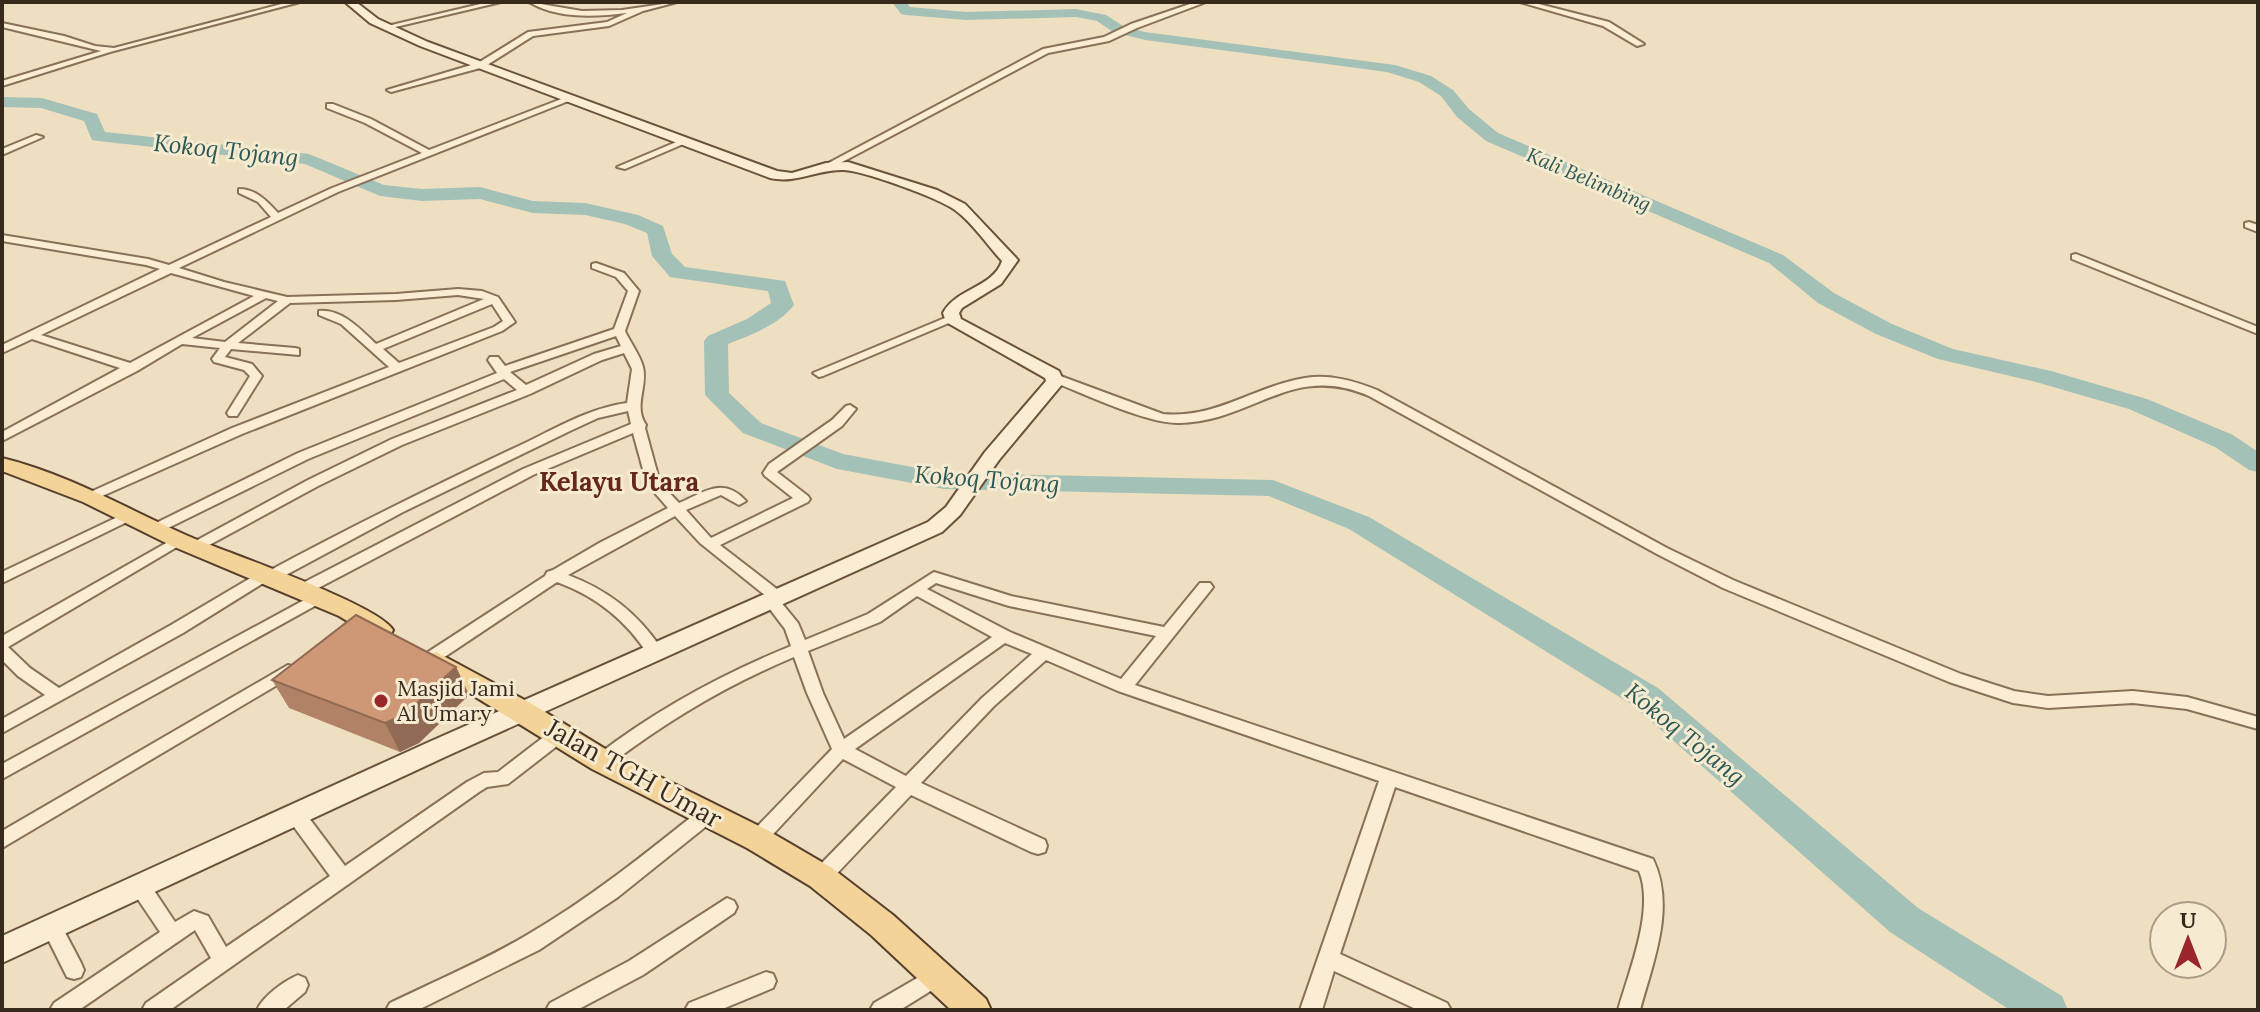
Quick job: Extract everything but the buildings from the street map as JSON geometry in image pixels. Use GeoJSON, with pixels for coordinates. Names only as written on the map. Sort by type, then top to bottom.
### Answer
{"type":"FeatureCollection","features":[{"type":"Feature","properties":{"kind":"main road","name":"Jalan TGH Umar"},"geometry":{"type":"LineString","coordinates":[[2,464],[91,497],[187,544],[308,594],[360,624],[431,658],[602,761],[757,839],[821,877],[938,975],[974,1010]]}},
{"type":"Feature","properties":{"kind":"street"},"geometry":{"type":"LineString","coordinates":[[2,84],[114,50],[297,2]]}},
{"type":"Feature","properties":{"kind":"street"},"geometry":{"type":"LineString","coordinates":[[350,2],[387,27],[567,100],[781,177],[803,175],[826,167],[1036,56],[1064,45],[1099,41],[1203,2]]}},
{"type":"Feature","properties":{"kind":"street"},"geometry":{"type":"LineString","coordinates":[[387,27],[498,2]]}},
{"type":"Feature","properties":{"kind":"street"},"geometry":{"type":"LineString","coordinates":[[532,2],[574,12],[643,8],[674,2]]}},
{"type":"Feature","properties":{"kind":"street"},"geometry":{"type":"LineString","coordinates":[[1523,2],[1620,29],[1640,44]]}},
{"type":"Feature","properties":{"kind":"street"},"geometry":{"type":"LineString","coordinates":[[391,90],[481,65],[531,34],[609,24],[643,8]]}},
{"type":"Feature","properties":{"kind":"street"},"geometry":{"type":"LineString","coordinates":[[2,25],[64,38],[94,48],[114,50]]}},
{"type":"Feature","properties":{"kind":"street"},"geometry":{"type":"LineString","coordinates":[[2,349],[335,190],[426,152],[567,100]]}},
{"type":"Feature","properties":{"kind":"street"},"geometry":{"type":"LineString","coordinates":[[330,106],[368,121],[426,152]]}},
{"type":"Feature","properties":{"kind":"street"},"geometry":{"type":"LineString","coordinates":[[2,152],[39,137]]}},
{"type":"Feature","properties":{"kind":"street"},"geometry":{"type":"LineString","coordinates":[[622,167],[684,142]]}},
{"type":"Feature","properties":{"kind":"street"},"geometry":{"type":"LineString","coordinates":[[826,167],[848,166],[946,199],[968,214],[1008,256],[1010,265],[1007,270],[955,305],[952,318]]}},
{"type":"Feature","properties":{"kind":"street"},"geometry":{"type":"LineString","coordinates":[[242,191],[261,200],[276,217]]}},
{"type":"Feature","properties":{"kind":"street"},"geometry":{"type":"LineString","coordinates":[[2,238],[148,262],[170,271],[287,300],[458,292],[482,294],[494,299],[509,322],[505,327],[237,431],[91,497]]}},
{"type":"Feature","properties":{"kind":"street"},"geometry":{"type":"LineString","coordinates":[[2076,257],[2258,331]]}},
{"type":"Feature","properties":{"kind":"street"},"geometry":{"type":"LineString","coordinates":[[596,266],[620,275],[634,291],[619,331],[638,369],[633,406],[649,472],[676,509],[710,544],[774,599],[786,617],[841,750],[1038,846]]}},
{"type":"Feature","properties":{"kind":"street"},"geometry":{"type":"LineString","coordinates":[[2,437],[262,296]]}},
{"type":"Feature","properties":{"kind":"street"},"geometry":{"type":"LineString","coordinates":[[376,348],[494,299]]}},
{"type":"Feature","properties":{"kind":"street"},"geometry":{"type":"LineString","coordinates":[[233,413],[256,376],[248,367],[219,360],[228,345],[287,300]]}},
{"type":"Feature","properties":{"kind":"street"},"geometry":{"type":"LineString","coordinates":[[323,313],[345,322],[397,368]]}},
{"type":"Feature","properties":{"kind":"street"},"geometry":{"type":"LineString","coordinates":[[819,373],[952,318]]}},
{"type":"Feature","properties":{"kind":"street"},"geometry":{"type":"LineString","coordinates":[[952,318],[959,326],[1055,378],[1161,418],[1178,421],[1198,418],[1309,380],[1343,381],[1373,393],[1715,577],[1955,678],[2013,697],[2048,702],[2133,697],[2187,703],[2258,723]]}},
{"type":"Feature","properties":{"kind":"street"},"geometry":{"type":"LineString","coordinates":[[155,529],[303,456],[500,368],[619,331]]}},
{"type":"Feature","properties":{"kind":"street"},"geometry":{"type":"LineString","coordinates":[[31,335],[133,368]]}},
{"type":"Feature","properties":{"kind":"street"},"geometry":{"type":"LineString","coordinates":[[182,341],[295,352]]}},
{"type":"Feature","properties":{"kind":"street"},"geometry":{"type":"LineString","coordinates":[[2,643],[187,544],[363,458],[526,391],[598,357],[627,348]]}},
{"type":"Feature","properties":{"kind":"street"},"geometry":{"type":"LineString","coordinates":[[500,368],[526,391]]}},
{"type":"Feature","properties":{"kind":"street"},"geometry":{"type":"LineString","coordinates":[[2,950],[523,711],[935,527],[947,518],[992,456],[1053,386],[1055,378]]}},
{"type":"Feature","properties":{"kind":"street"},"geometry":{"type":"LineString","coordinates":[[2,727],[266,577],[370,522],[498,460],[607,412],[633,406]]}},
{"type":"Feature","properties":{"kind":"street"},"geometry":{"type":"LineString","coordinates":[[710,544],[803,499],[770,473],[837,423],[850,409]]}},
{"type":"Feature","properties":{"kind":"street"},"geometry":{"type":"LineString","coordinates":[[2,772],[308,594],[528,472],[640,425]]}},
{"type":"Feature","properties":{"kind":"street"},"geometry":{"type":"LineString","coordinates":[[431,658],[552,575],[676,509],[723,491],[739,501]]}},
{"type":"Feature","properties":{"kind":"street"},"geometry":{"type":"LineString","coordinates":[[2,578],[128,516]]}},
{"type":"Feature","properties":{"kind":"street"},"geometry":{"type":"LineString","coordinates":[[552,575],[583,587],[629,615],[655,652]]}},
{"type":"Feature","properties":{"kind":"street"},"geometry":{"type":"LineString","coordinates":[[602,761],[680,706],[799,648],[874,618],[932,578],[938,577],[1009,601],[1168,633]]}},
{"type":"Feature","properties":{"kind":"street"},"geometry":{"type":"LineString","coordinates":[[1124,687],[1205,587]]}},
{"type":"Feature","properties":{"kind":"street"},"geometry":{"type":"LineString","coordinates":[[917,590],[1004,636],[1124,687],[1646,865],[1654,879],[1653,909],[1629,1010]]}},
{"type":"Feature","properties":{"kind":"street"},"geometry":{"type":"LineString","coordinates":[[757,839],[841,750],[1004,636]]}},
{"type":"Feature","properties":{"kind":"street"},"geometry":{"type":"LineString","coordinates":[[2,651],[24,672],[59,696]]}},
{"type":"Feature","properties":{"kind":"street"},"geometry":{"type":"LineString","coordinates":[[821,877],[988,702],[1043,654]]}},
{"type":"Feature","properties":{"kind":"street"},"geometry":{"type":"LineString","coordinates":[[2,840],[309,658]]}},
{"type":"Feature","properties":{"kind":"street"},"geometry":{"type":"LineString","coordinates":[[153,1010],[479,783],[506,776],[560,734]]}},
{"type":"Feature","properties":{"kind":"street"},"geometry":{"type":"LineString","coordinates":[[1311,1010],[1389,777]]}},
{"type":"Feature","properties":{"kind":"street"},"geometry":{"type":"LineString","coordinates":[[296,815],[343,878]]}},
{"type":"Feature","properties":{"kind":"street"},"geometry":{"type":"LineString","coordinates":[[397,1010],[550,933],[620,884],[707,815]]}},
{"type":"Feature","properties":{"kind":"street"},"geometry":{"type":"LineString","coordinates":[[140,886],[172,933]]}},
{"type":"Feature","properties":{"kind":"street"},"geometry":{"type":"LineString","coordinates":[[557,1010],[636,968],[727,907]]}},
{"type":"Feature","properties":{"kind":"street"},"geometry":{"type":"LineString","coordinates":[[61,1010],[189,922],[201,922],[224,962]]}},
{"type":"Feature","properties":{"kind":"street"},"geometry":{"type":"LineString","coordinates":[[52,927],[74,970]]}},
{"type":"Feature","properties":{"kind":"street"},"geometry":{"type":"LineString","coordinates":[[1327,958],[1440,1010]]}},
{"type":"Feature","properties":{"kind":"street"},"geometry":{"type":"LineString","coordinates":[[881,1010],[938,975]]}},
{"type":"Feature","properties":{"kind":"street"},"geometry":{"type":"LineString","coordinates":[[696,1010],[766,981]]}},
{"type":"Feature","properties":{"kind":"street"},"geometry":{"type":"LineString","coordinates":[[268,1010],[298,985]]}},
{"type":"Feature","properties":{"kind":"waterway","name":"Kali Belimbing"},"geometry":{"type":"LineString","coordinates":[[899,2],[906,11],[966,16],[1076,13],[1101,18],[1118,29],[1145,36],[1389,68],[1425,79],[1447,93],[1463,113],[1492,137],[1776,259],[1826,298],[1884,329],[1946,354],[2042,376],[2138,404],[2224,441],[2258,464]]}},
{"type":"Feature","properties":{"kind":"waterway","name":"Kokoq Tojang"},"geometry":{"type":"LineString","coordinates":[[2,102],[42,103],[91,118],[98,136],[309,159],[380,190],[422,195],[480,193],[533,207],[585,209],[631,219],[656,230],[662,256],[678,272],[777,286],[783,305],[755,324],[716,341],[717,395],[752,428],[837,461],[944,481],[1273,488],[1359,523],[1646,697],[1904,920],[2047,1010]]}},
{"type":"Feature","properties":{"kind":"place","name":"Masjid Jami Al Umary"},"geometry":{"type":"Point","coordinates":[381,701]}},
{"type":"Feature","properties":{"kind":"district","name":"Kelayu Utara"},"geometry":{"type":"Point","coordinates":[619,481]}}]}
